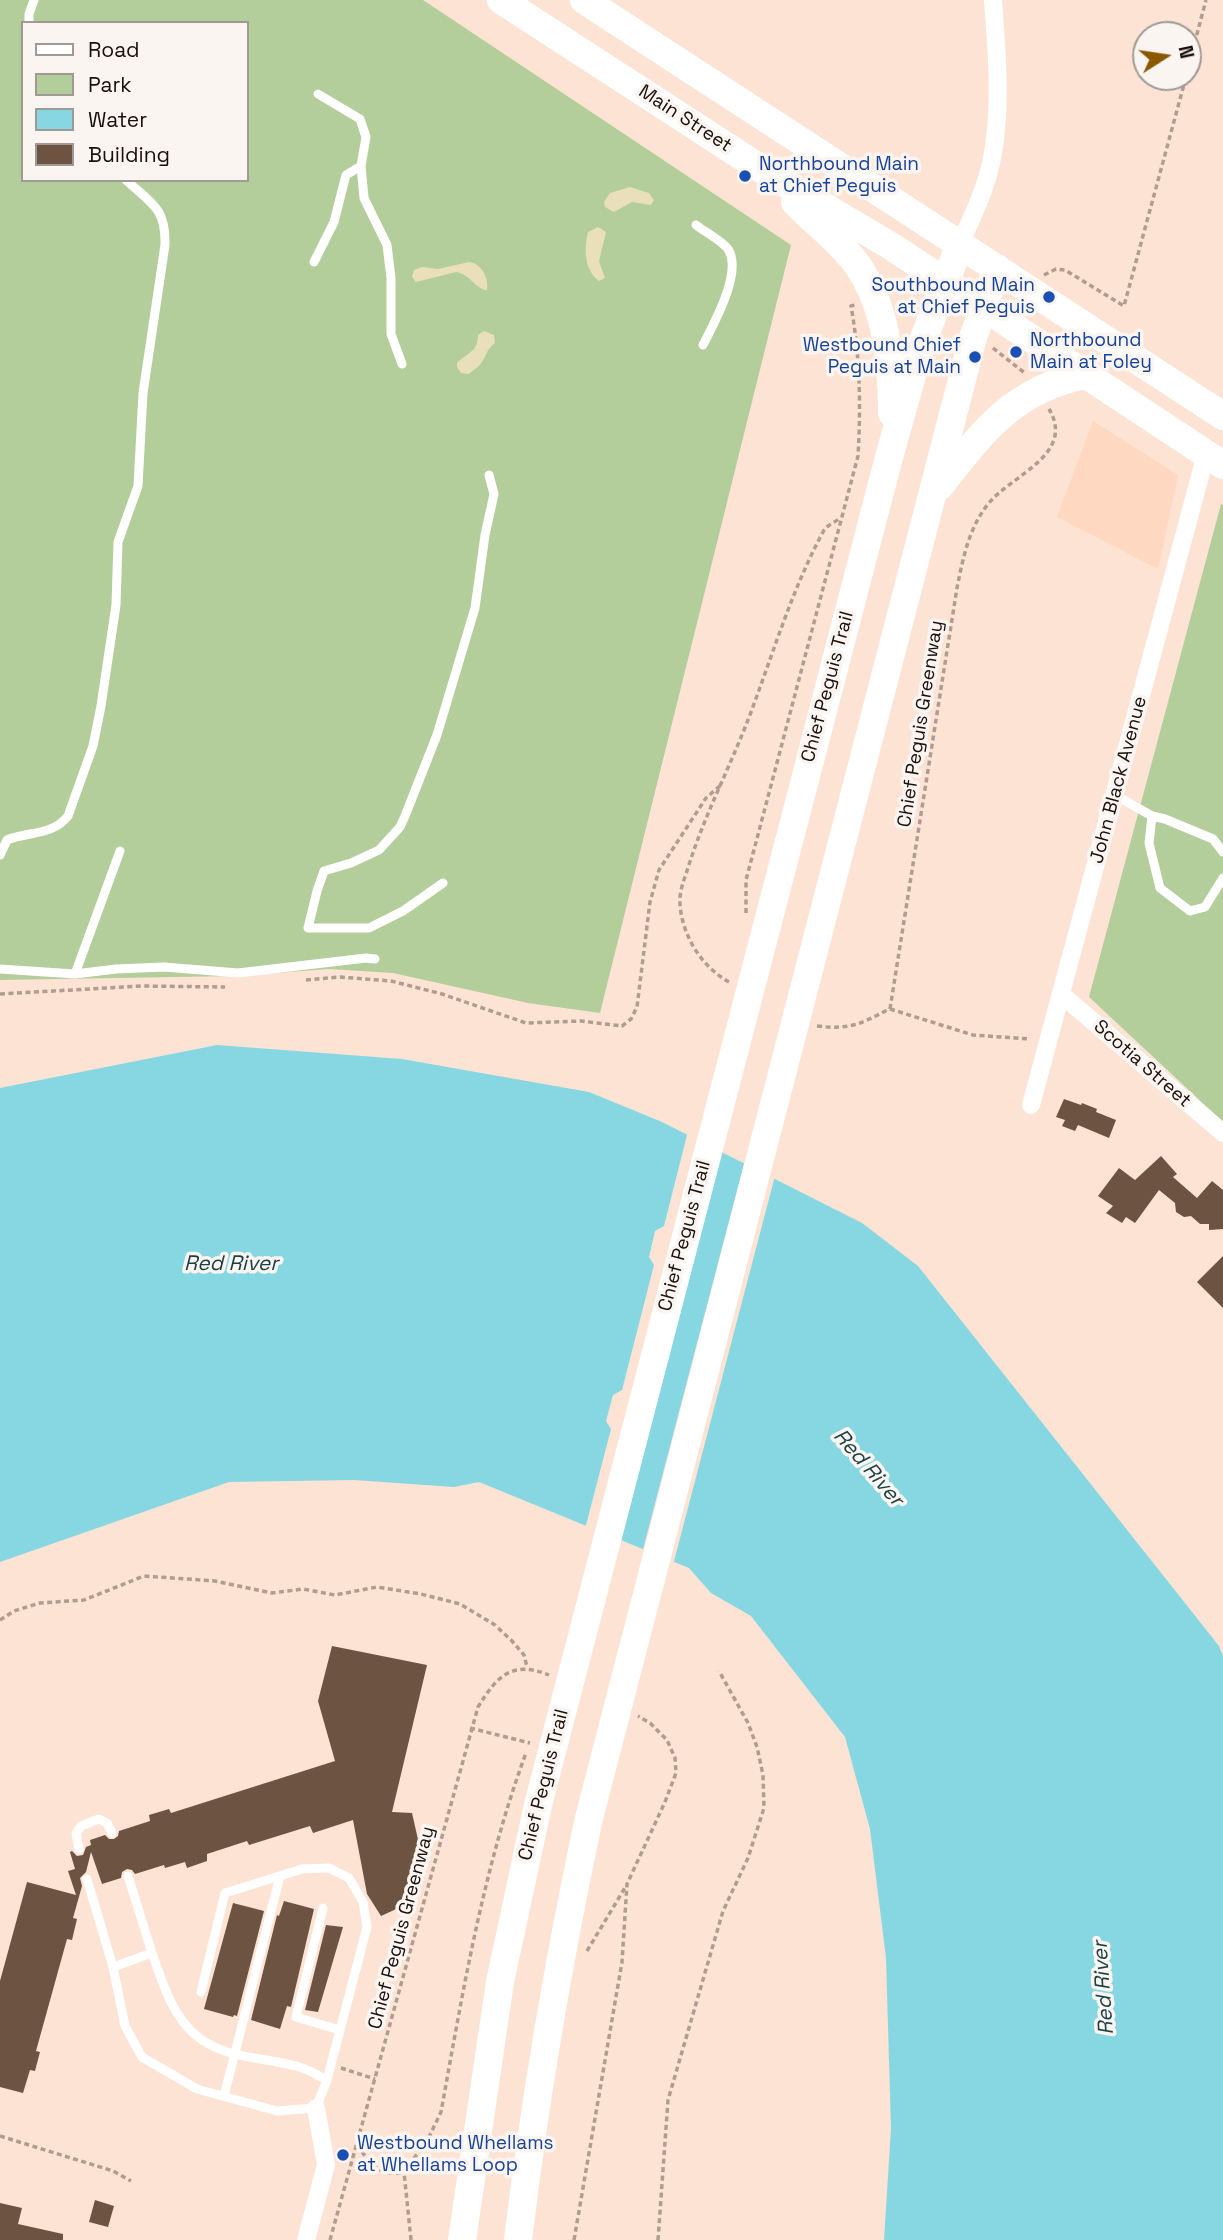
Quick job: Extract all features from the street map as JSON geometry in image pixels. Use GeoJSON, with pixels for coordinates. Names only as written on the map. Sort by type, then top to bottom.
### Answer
{"type":"FeatureCollection","features":[{"type":"Feature","properties":{"kind":"main road","name":"Main Street"},"geometry":{"type":"LineString","coordinates":[[501,0],[763,170],[844,216],[933,288],[983,307],[1215,459]]}},
{"type":"Feature","properties":{"kind":"main road"},"geometry":{"type":"LineString","coordinates":[[584,0],[1223,416]]}},
{"type":"Feature","properties":{"kind":"main road"},"geometry":{"type":"LineString","coordinates":[[763,170],[841,245],[861,272],[874,297],[884,330],[892,379],[888,461]]}},
{"type":"Feature","properties":{"kind":"main road","name":"Chief Peguis Trail"},"geometry":{"type":"LineString","coordinates":[[462,2240],[500,1982],[532,1831],[933,288],[960,244]]}},
{"type":"Feature","properties":{"kind":"main road"},"geometry":{"type":"LineString","coordinates":[[518,2240],[554,1987],[586,1831],[972,341],[997,268]]}},
{"type":"Feature","properties":{"kind":"main road"},"geometry":{"type":"LineString","coordinates":[[932,496],[975,441],[1010,408],[1049,384],[1085,375]]}},
{"type":"Feature","properties":{"kind":"street"},"geometry":{"type":"LineString","coordinates":[[960,244],[985,184],[995,143],[997,114],[993,0]]}},
{"type":"Feature","properties":{"kind":"street","name":"John Black Avenue"},"geometry":{"type":"LineString","coordinates":[[1031,1105],[1115,794],[1215,459]]}},
{"type":"Feature","properties":{"kind":"street","name":"Scotia Street"},"geometry":{"type":"LineString","coordinates":[[1062,994],[1223,1133]]}},
{"type":"Feature","properties":{"kind":"street"},"geometry":{"type":"LineString","coordinates":[[306,2240],[326,2165],[316,2108]]}},
{"type":"Feature","properties":{"kind":"lane"},"geometry":{"type":"LineString","coordinates":[[29,21],[34,0]]}},
{"type":"Feature","properties":{"kind":"lane"},"geometry":{"type":"LineString","coordinates":[[318,94],[360,119],[366,137],[361,166],[364,198],[387,245],[391,278],[391,334],[402,363]]}},
{"type":"Feature","properties":{"kind":"lane"},"geometry":{"type":"LineString","coordinates":[[314,262],[334,222],[346,175],[361,166]]}},
{"type":"Feature","properties":{"kind":"lane"},"geometry":{"type":"LineString","coordinates":[[0,855],[7,840],[53,829],[68,816],[93,746],[101,706],[116,605],[118,542],[138,486],[143,393],[165,235],[161,213],[128,182]]}},
{"type":"Feature","properties":{"kind":"lane"},"geometry":{"type":"LineString","coordinates":[[696,225],[728,249],[732,265],[727,292],[703,345]]}},
{"type":"Feature","properties":{"kind":"lane"},"geometry":{"type":"LineString","coordinates":[[443,883],[403,911],[369,928],[309,928],[324,871],[351,863],[379,850],[400,827],[414,794],[437,734],[475,608],[485,535],[494,494],[489,475]]}},
{"type":"Feature","properties":{"kind":"lane"},"geometry":{"type":"LineString","coordinates":[[1115,794],[1152,816],[1213,839],[1223,852]]}},
{"type":"Feature","properties":{"kind":"lane"},"geometry":{"type":"LineString","coordinates":[[1152,816],[1149,843],[1160,888],[1190,911],[1205,907],[1223,877]]}},
{"type":"Feature","properties":{"kind":"lane"},"geometry":{"type":"LineString","coordinates":[[75,974],[120,852]]}},
{"type":"Feature","properties":{"kind":"lane"},"geometry":{"type":"LineString","coordinates":[[0,969],[75,974],[116,968],[164,967],[239,973],[375,959]]}},
{"type":"Feature","properties":{"kind":"lane"},"geometry":{"type":"LineString","coordinates":[[79,1849],[76,1834],[81,1826],[99,1819],[107,1823],[112,1833]]}},
{"type":"Feature","properties":{"kind":"lane"},"geometry":{"type":"LineString","coordinates":[[87,1879],[113,1966],[125,2026],[142,2057],[197,2089],[277,2111],[316,2108],[327,2080],[367,1927],[363,1902],[349,1878],[329,1868],[302,1869],[225,1893],[201,1992]]}},
{"type":"Feature","properties":{"kind":"lane"},"geometry":{"type":"LineString","coordinates":[[128,1876],[161,1980],[179,2015],[198,2037],[221,2049],[302,2068],[327,2080]]}},
{"type":"Feature","properties":{"kind":"lane"},"geometry":{"type":"LineString","coordinates":[[223,2096],[281,1876]]}},
{"type":"Feature","properties":{"kind":"lane"},"geometry":{"type":"LineString","coordinates":[[323,1908],[296,2017],[340,2030]]}},
{"type":"Feature","properties":{"kind":"lane"},"geometry":{"type":"LineString","coordinates":[[113,1966],[152,1952]]}},
{"type":"Feature","properties":{"kind":"path"},"geometry":{"type":"LineString","coordinates":[[1200,21],[1206,0]]}},
{"type":"Feature","properties":{"kind":"path"},"geometry":{"type":"LineString","coordinates":[[1065,270],[1125,306],[1182,91]]}},
{"type":"Feature","properties":{"kind":"path"},"geometry":{"type":"LineString","coordinates":[[886,292],[902,287],[933,288]]}},
{"type":"Feature","properties":{"kind":"path"},"geometry":{"type":"LineString","coordinates":[[746,920],[746,880],[858,456],[860,385],[851,306],[861,302]]}},
{"type":"Feature","properties":{"kind":"path"},"geometry":{"type":"LineString","coordinates":[[990,345],[1020,367],[1031,381]]}},
{"type":"Feature","properties":{"kind":"path","name":"Chief Peguis Greenway"},"geometry":{"type":"LineString","coordinates":[[890,1009],[965,550],[975,525],[990,502],[1049,451],[1055,436],[1056,423],[1045,404]]}},
{"type":"Feature","properties":{"kind":"path"},"geometry":{"type":"LineString","coordinates":[[721,977],[695,952],[680,905],[681,891],[695,846],[788,611],[825,528],[841,518]]}},
{"type":"Feature","properties":{"kind":"path"},"geometry":{"type":"LineString","coordinates":[[302,981],[340,977],[391,981],[442,994],[526,1023],[581,1021],[622,1026],[631,1019],[637,1007],[650,902],[660,870],[706,798],[721,785]]}},
{"type":"Feature","properties":{"kind":"path"},"geometry":{"type":"LineString","coordinates":[[0,994],[142,986],[226,987]]}},
{"type":"Feature","properties":{"kind":"path"},"geometry":{"type":"LineString","coordinates":[[808,1024],[835,1028],[855,1027],[890,1009],[973,1035],[1049,1040]]}},
{"type":"Feature","properties":{"kind":"path"},"geometry":{"type":"LineString","coordinates":[[0,1620],[14,1611],[40,1603],[84,1600],[144,1576],[215,1581],[272,1593],[303,1589],[335,1595],[377,1587],[460,1604],[495,1625],[524,1655],[527,1667],[545,1674]]}},
{"type":"Feature","properties":{"kind":"path","name":"Chief Peguis Greenway"},"geometry":{"type":"LineString","coordinates":[[330,2240],[470,1728],[478,1707],[495,1682],[527,1667]]}},
{"type":"Feature","properties":{"kind":"path"},"geometry":{"type":"LineString","coordinates":[[659,2240],[667,2100],[723,1911],[748,1858],[764,1808],[763,1775],[757,1747],[748,1723],[719,1671]]}},
{"type":"Feature","properties":{"kind":"path"},"geometry":{"type":"LineString","coordinates":[[581,1961],[627,1884],[676,1773],[675,1758],[667,1741],[650,1723]]}},
{"type":"Feature","properties":{"kind":"path"},"geometry":{"type":"LineString","coordinates":[[470,1728],[530,1743]]}},
{"type":"Feature","properties":{"kind":"path"},"geometry":{"type":"LineString","coordinates":[[357,2143],[363,2155],[385,2173],[396,2174],[404,2172],[429,2140],[441,2112],[489,1872],[506,1808],[534,1731]]}},
{"type":"Feature","properties":{"kind":"path"},"geometry":{"type":"LineString","coordinates":[[574,2240],[622,1962],[627,1884]]}},
{"type":"Feature","properties":{"kind":"path"},"geometry":{"type":"LineString","coordinates":[[327,2080],[337,2068],[345,2068],[375,2079]]}},
{"type":"Feature","properties":{"kind":"path"},"geometry":{"type":"LineString","coordinates":[[0,2136],[113,2171],[131,2181]]}},
{"type":"Feature","properties":{"kind":"path"},"geometry":{"type":"LineString","coordinates":[[404,2172],[411,2240]]}},
{"type":"Feature","properties":{"kind":"shaded area"},"geometry":{"type":"Polygon","coordinates":[[[1093,421],[1178,475],[1158,569],[1057,517],[1093,421]]]}},
{"type":"Feature","properties":{"kind":"green space"},"geometry":{"type":"Polygon","coordinates":[[[0,0],[423,0],[791,245],[600,1013],[528,1003],[393,973],[329,969],[235,976],[0,980],[0,0]]]}},
{"type":"Feature","properties":{"kind":"green space"},"geometry":{"type":"Polygon","coordinates":[[[1221,504],[1223,505],[1223,1122],[1089,997],[1221,504]]]}},
{"type":"Feature","properties":{"kind":"sand"},"geometry":{"type":"Polygon","coordinates":[[[630,187],[649,193],[654,200],[651,205],[632,202],[614,212],[605,207],[604,202],[610,193],[630,187]]]}},
{"type":"Feature","properties":{"kind":"sand"},"geometry":{"type":"Polygon","coordinates":[[[598,227],[606,232],[599,261],[605,278],[599,281],[590,271],[586,252],[588,232],[598,227]]]}},
{"type":"Feature","properties":{"kind":"sand"},"geometry":{"type":"Polygon","coordinates":[[[469,262],[484,272],[487,290],[456,272],[416,282],[412,277],[414,270],[422,267],[438,269],[469,262]]]}},
{"type":"Feature","properties":{"kind":"sand"},"geometry":{"type":"Polygon","coordinates":[[[484,331],[494,335],[495,343],[478,367],[469,374],[461,373],[457,363],[474,348],[478,335],[484,331]]]}},
{"type":"Feature","properties":{"kind":"water","name":"Red River"},"geometry":{"type":"Polygon","coordinates":[[[217,1045],[402,1059],[589,1092],[662,1122],[862,1223],[918,1266],[1219,1646],[1223,1656],[1223,2240],[884,2240],[891,2129],[886,1958],[870,1829],[845,1737],[751,1616],[711,1593],[689,1568],[479,1482],[454,1487],[354,1480],[229,1482],[0,1562],[0,1088],[217,1045]]]}},
{"type":"Feature","properties":{"kind":"pier"},"geometry":{"type":"Polygon","coordinates":[[[688,1131],[723,1149],[620,1543],[585,1529],[611,1429],[606,1421],[613,1395],[622,1390],[654,1265],[649,1257],[655,1231],[664,1226],[688,1131]]]}},
{"type":"Feature","properties":{"kind":"pier"},"geometry":{"type":"Polygon","coordinates":[[[745,1160],[775,1176],[673,1565],[642,1553],[745,1160]]]}},
{"type":"Feature","properties":{"kind":"building"},"geometry":{"type":"Polygon","coordinates":[[[1064,1099],[1097,1109],[1096,1112],[1116,1120],[1109,1138],[1078,1125],[1075,1131],[1062,1126],[1065,1120],[1056,1117],[1064,1099]]]}},
{"type":"Feature","properties":{"kind":"building"},"geometry":{"type":"Polygon","coordinates":[[[1161,1156],[1177,1174],[1173,1177],[1197,1198],[1212,1181],[1223,1190],[1223,1229],[1209,1230],[1209,1224],[1200,1224],[1191,1216],[1184,1217],[1176,1212],[1175,1203],[1159,1190],[1135,1223],[1126,1217],[1122,1223],[1106,1213],[1113,1206],[1098,1196],[1119,1168],[1135,1180],[1161,1156]]]}},
{"type":"Feature","properties":{"kind":"building"},"geometry":{"type":"Polygon","coordinates":[[[1223,1256],[1223,1308],[1197,1282],[1223,1256]]]}},
{"type":"Feature","properties":{"kind":"building"},"geometry":{"type":"Polygon","coordinates":[[[332,1646],[427,1665],[392,1812],[412,1813],[419,1844],[405,1905],[381,1916],[367,1894],[353,1820],[313,1833],[310,1826],[249,1845],[247,1841],[207,1854],[207,1861],[187,1868],[185,1862],[135,1874],[127,1869],[122,1872],[121,1878],[102,1884],[91,1852],[86,1872],[80,1878],[82,1886],[73,1918],[77,1919],[72,1940],[67,1939],[36,2051],[40,2052],[35,2071],[30,2070],[23,2093],[0,2087],[0,1981],[27,1882],[76,1895],[68,1871],[75,1869],[70,1852],[77,1856],[83,1855],[86,1847],[91,1845],[90,1840],[105,1835],[114,1839],[119,1831],[150,1821],[149,1815],[169,1809],[171,1813],[335,1761],[318,1701],[332,1646]]]}},
{"type":"Feature","properties":{"kind":"building"},"geometry":{"type":"Polygon","coordinates":[[[284,1901],[314,1909],[291,2007],[287,2006],[280,2029],[251,2020],[277,1915],[279,1916],[284,1901]]]}},
{"type":"Feature","properties":{"kind":"building"},"geometry":{"type":"Polygon","coordinates":[[[233,1903],[264,1911],[237,2016],[233,2017],[204,2009],[233,1903]]]}},
{"type":"Feature","properties":{"kind":"building"},"geometry":{"type":"Polygon","coordinates":[[[326,1925],[343,1927],[318,2012],[305,2010],[326,1925]]]}},
{"type":"Feature","properties":{"kind":"building"},"geometry":{"type":"Polygon","coordinates":[[[95,2200],[114,2206],[108,2227],[89,2222],[95,2200]]]}},
{"type":"Feature","properties":{"kind":"building"},"geometry":{"type":"Polygon","coordinates":[[[0,2203],[22,2208],[18,2224],[63,2234],[63,2240],[0,2240],[0,2203]]]}},
{"type":"Feature","properties":{"kind":"place","name":"Northbound Main at Chief Peguis"},"geometry":{"type":"Point","coordinates":[745,176]}},
{"type":"Feature","properties":{"kind":"place","name":"Southbound Main at Chief Peguis"},"geometry":{"type":"Point","coordinates":[1049,297]}},
{"type":"Feature","properties":{"kind":"place","name":"Northbound Main at Foley"},"geometry":{"type":"Point","coordinates":[1016,352]}},
{"type":"Feature","properties":{"kind":"place","name":"Westbound Chief Peguis at Main"},"geometry":{"type":"Point","coordinates":[975,357]}},
{"type":"Feature","properties":{"kind":"place","name":"Westbound Whellams at Whellams Loop"},"geometry":{"type":"Point","coordinates":[343,2155]}}]}
